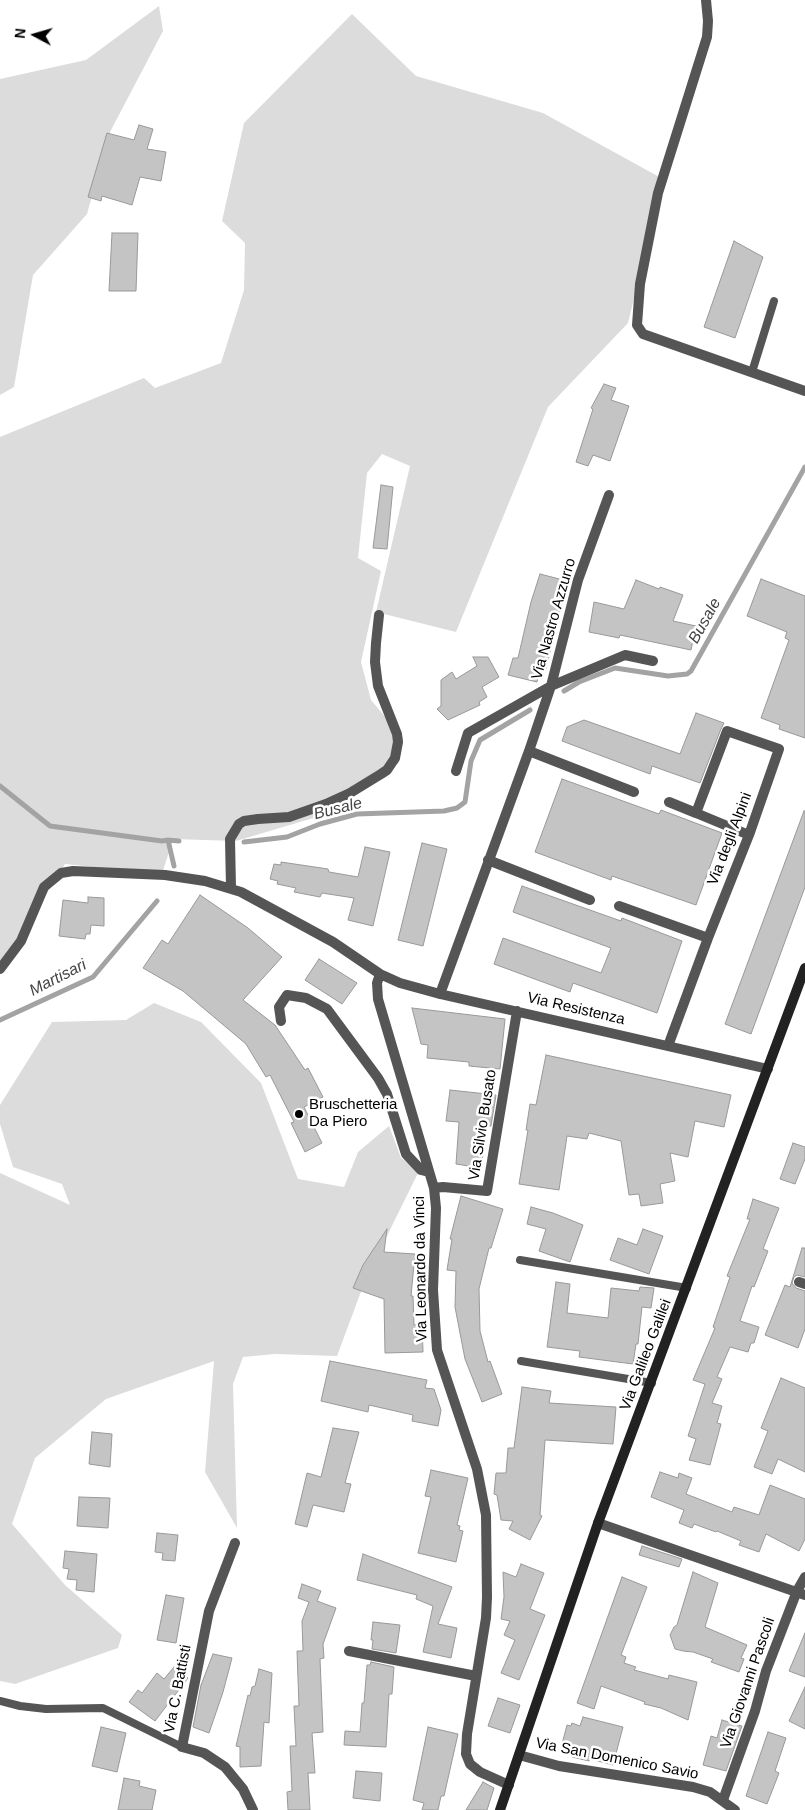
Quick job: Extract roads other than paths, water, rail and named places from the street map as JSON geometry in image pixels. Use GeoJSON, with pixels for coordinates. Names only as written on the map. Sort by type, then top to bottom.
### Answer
{"type":"FeatureCollection","features":[{"type":"Feature","properties":{"kind":"main road","name":"Via Galileo Galilei"},"geometry":{"type":"LineString","coordinates":[[500,1810],[598,1523],[805,968]]}},
{"type":"Feature","properties":{"kind":"street"},"geometry":{"type":"LineString","coordinates":[[706,0],[707,37],[658,193],[640,284],[637,325],[643,334],[805,390]]}},
{"type":"Feature","properties":{"kind":"street","name":"Via Nastro Azzurro"},"geometry":{"type":"LineString","coordinates":[[440,994],[529,751],[550,686],[578,580],[609,495]]}},
{"type":"Feature","properties":{"kind":"street"},"geometry":{"type":"LineString","coordinates":[[231,888],[230,839],[236,828],[244,821],[289,817],[306,812],[350,793],[381,774],[391,764],[398,750],[397,734],[378,686],[375,662],[379,614]]}},
{"type":"Feature","properties":{"kind":"street"},"geometry":{"type":"LineString","coordinates":[[456,771],[468,733],[550,686],[625,655],[653,661]]}},
{"type":"Feature","properties":{"kind":"street","name":"Via degli Alpini"},"geometry":{"type":"LineString","coordinates":[[668,1046],[749,835],[779,749],[727,731],[696,813]]}},
{"type":"Feature","properties":{"kind":"street"},"geometry":{"type":"LineString","coordinates":[[529,751],[634,792]]}},
{"type":"Feature","properties":{"kind":"street"},"geometry":{"type":"LineString","coordinates":[[669,802],[749,835]]}},
{"type":"Feature","properties":{"kind":"street"},"geometry":{"type":"LineString","coordinates":[[488,860],[590,900]]}},
{"type":"Feature","properties":{"kind":"street"},"geometry":{"type":"LineString","coordinates":[[0,969],[21,942],[44,887],[61,873],[73,871],[166,876],[205,881],[231,888],[333,942],[380,974]]}},
{"type":"Feature","properties":{"kind":"street"},"geometry":{"type":"LineString","coordinates":[[619,906],[708,938]]}},
{"type":"Feature","properties":{"kind":"street","name":"Via Resistenza"},"geometry":{"type":"LineString","coordinates":[[380,974],[400,983],[440,994],[768,1069]]}},
{"type":"Feature","properties":{"kind":"street","name":"Via Leonardo da Vinci"},"geometry":{"type":"LineString","coordinates":[[380,974],[377,983],[378,999],[434,1188],[436,1208],[433,1290],[437,1350],[477,1469],[486,1515],[488,1597],[467,1734],[468,1759],[474,1768],[480,1772],[509,1785]]}},
{"type":"Feature","properties":{"kind":"street"},"geometry":{"type":"LineString","coordinates":[[282,1021],[279,1007],[287,995],[306,998],[327,1008],[378,1078],[387,1094],[406,1154],[421,1170],[428,1172]]}},
{"type":"Feature","properties":{"kind":"street","name":"Via Silvio Busato"},"geometry":{"type":"LineString","coordinates":[[434,1188],[488,1191],[517,1011]]}},
{"type":"Feature","properties":{"kind":"street"},"geometry":{"type":"LineString","coordinates":[[598,1523],[801,1593]]}},
{"type":"Feature","properties":{"kind":"street","name":"Via C. Battisti"},"geometry":{"type":"LineString","coordinates":[[235,1543],[209,1611],[182,1747],[204,1753],[225,1767],[244,1789],[253,1810]]}},
{"type":"Feature","properties":{"kind":"street","name":"Via Giovanni Pascoli"},"geometry":{"type":"LineString","coordinates":[[723,1800],[755,1711],[766,1671],[801,1593],[805,1577]]}},
{"type":"Feature","properties":{"kind":"street"},"geometry":{"type":"LineString","coordinates":[[349,1651],[476,1676]]}},
{"type":"Feature","properties":{"kind":"street","name":"Via San Domenico Savio"},"geometry":{"type":"LineString","coordinates":[[519,1755],[558,1766],[693,1787],[710,1792],[735,1810]]}},
{"type":"Feature","properties":{"kind":"lane"},"geometry":{"type":"LineString","coordinates":[[752,372],[774,302]]}},
{"type":"Feature","properties":{"kind":"lane"},"geometry":{"type":"LineString","coordinates":[[520,1260],[687,1288]]}},
{"type":"Feature","properties":{"kind":"lane"},"geometry":{"type":"LineString","coordinates":[[521,1361],[652,1382]]}},
{"type":"Feature","properties":{"kind":"lane"},"geometry":{"type":"LineString","coordinates":[[0,1701],[46,1709],[103,1708],[182,1747]]}},
{"type":"Feature","properties":{"kind":"waterway","name":"Busale"},"geometry":{"type":"LineString","coordinates":[[564,691],[579,682],[615,668],[668,676],[687,674],[691,671],[805,467]]}},
{"type":"Feature","properties":{"kind":"waterway","name":"Busale"},"geometry":{"type":"LineString","coordinates":[[244,842],[287,837],[320,824],[357,814],[444,811],[457,808],[465,802],[471,761],[480,740],[530,710]]}},
{"type":"Feature","properties":{"kind":"waterway","name":"Busale"},"geometry":{"type":"LineString","coordinates":[[0,786],[50,826],[162,841],[179,841]]}},
{"type":"Feature","properties":{"kind":"waterway"},"geometry":{"type":"LineString","coordinates":[[168,840],[174,866]]}},
{"type":"Feature","properties":{"kind":"waterway","name":"Martisari"},"geometry":{"type":"LineString","coordinates":[[0,1020],[93,977],[157,901]]}},
{"type":"Feature","properties":{"kind":"place","name":"Bruschetteria Da Piero"},"geometry":{"type":"Point","coordinates":[299,1114]}}]}
